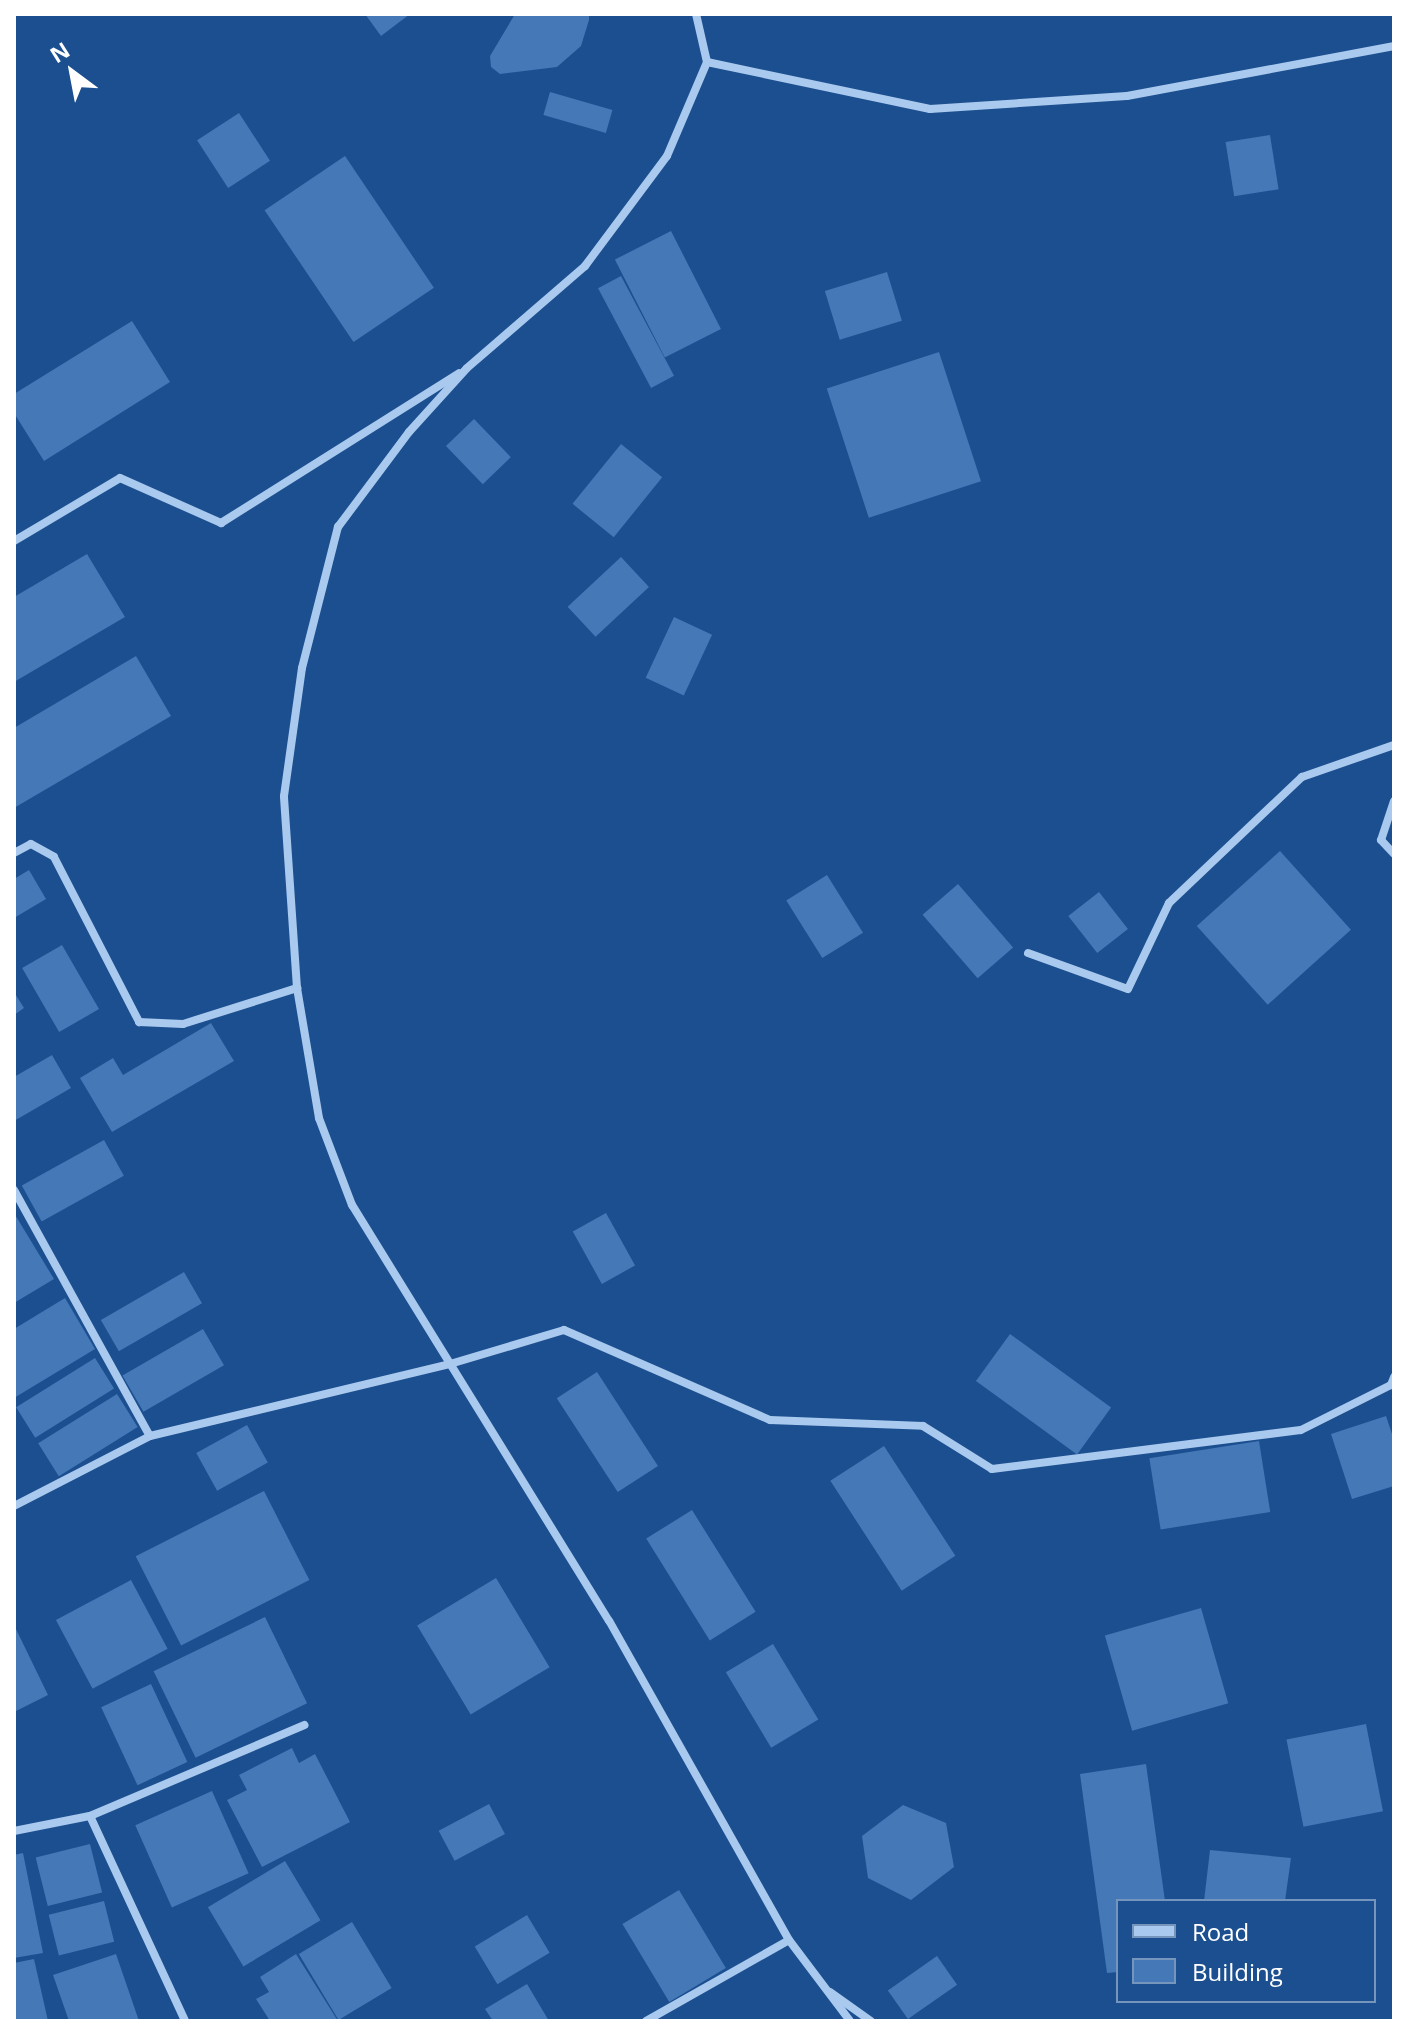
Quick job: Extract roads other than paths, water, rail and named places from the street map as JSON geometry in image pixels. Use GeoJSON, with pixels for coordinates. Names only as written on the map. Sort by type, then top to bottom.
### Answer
{"type":"FeatureCollection","features":[{"type":"Feature","properties":{"kind":"street"},"geometry":{"type":"LineString","coordinates":[[696,14],[707,62],[667,156],[585,266],[467,368],[409,432],[338,527],[302,668],[284,796],[297,988],[319,1118],[352,1205],[609,1621],[789,1940],[850,2021]]}},
{"type":"Feature","properties":{"kind":"street"},"geometry":{"type":"LineString","coordinates":[[707,62],[930,109],[1127,96],[1394,46]]}},
{"type":"Feature","properties":{"kind":"street"},"geometry":{"type":"LineString","coordinates":[[14,541],[120,478],[221,523],[467,368]]}},
{"type":"Feature","properties":{"kind":"street"},"geometry":{"type":"LineString","coordinates":[[1028,953],[1128,989],[1169,903],[1302,777],[1394,745]]}},
{"type":"Feature","properties":{"kind":"street"},"geometry":{"type":"LineString","coordinates":[[1394,801],[1381,840],[1394,854]]}},
{"type":"Feature","properties":{"kind":"street"},"geometry":{"type":"LineString","coordinates":[[14,853],[31,844],[54,857],[139,1022],[183,1024],[297,988]]}},
{"type":"Feature","properties":{"kind":"street"},"geometry":{"type":"LineString","coordinates":[[14,1190],[150,1436]]}},
{"type":"Feature","properties":{"kind":"street"},"geometry":{"type":"LineString","coordinates":[[14,1506],[150,1436],[450,1364],[564,1330],[770,1420],[923,1426],[992,1469],[1301,1430],[1391,1385],[1394,1377]]}},
{"type":"Feature","properties":{"kind":"street"},"geometry":{"type":"LineString","coordinates":[[14,1831],[90,1816],[304,1725]]}},
{"type":"Feature","properties":{"kind":"street"},"geometry":{"type":"LineString","coordinates":[[90,1816],[185,2021]]}},
{"type":"Feature","properties":{"kind":"street"},"geometry":{"type":"LineString","coordinates":[[646,2021],[789,1940]]}},
{"type":"Feature","properties":{"kind":"street"},"geometry":{"type":"LineString","coordinates":[[823,1986],[871,2021]]}}]}
